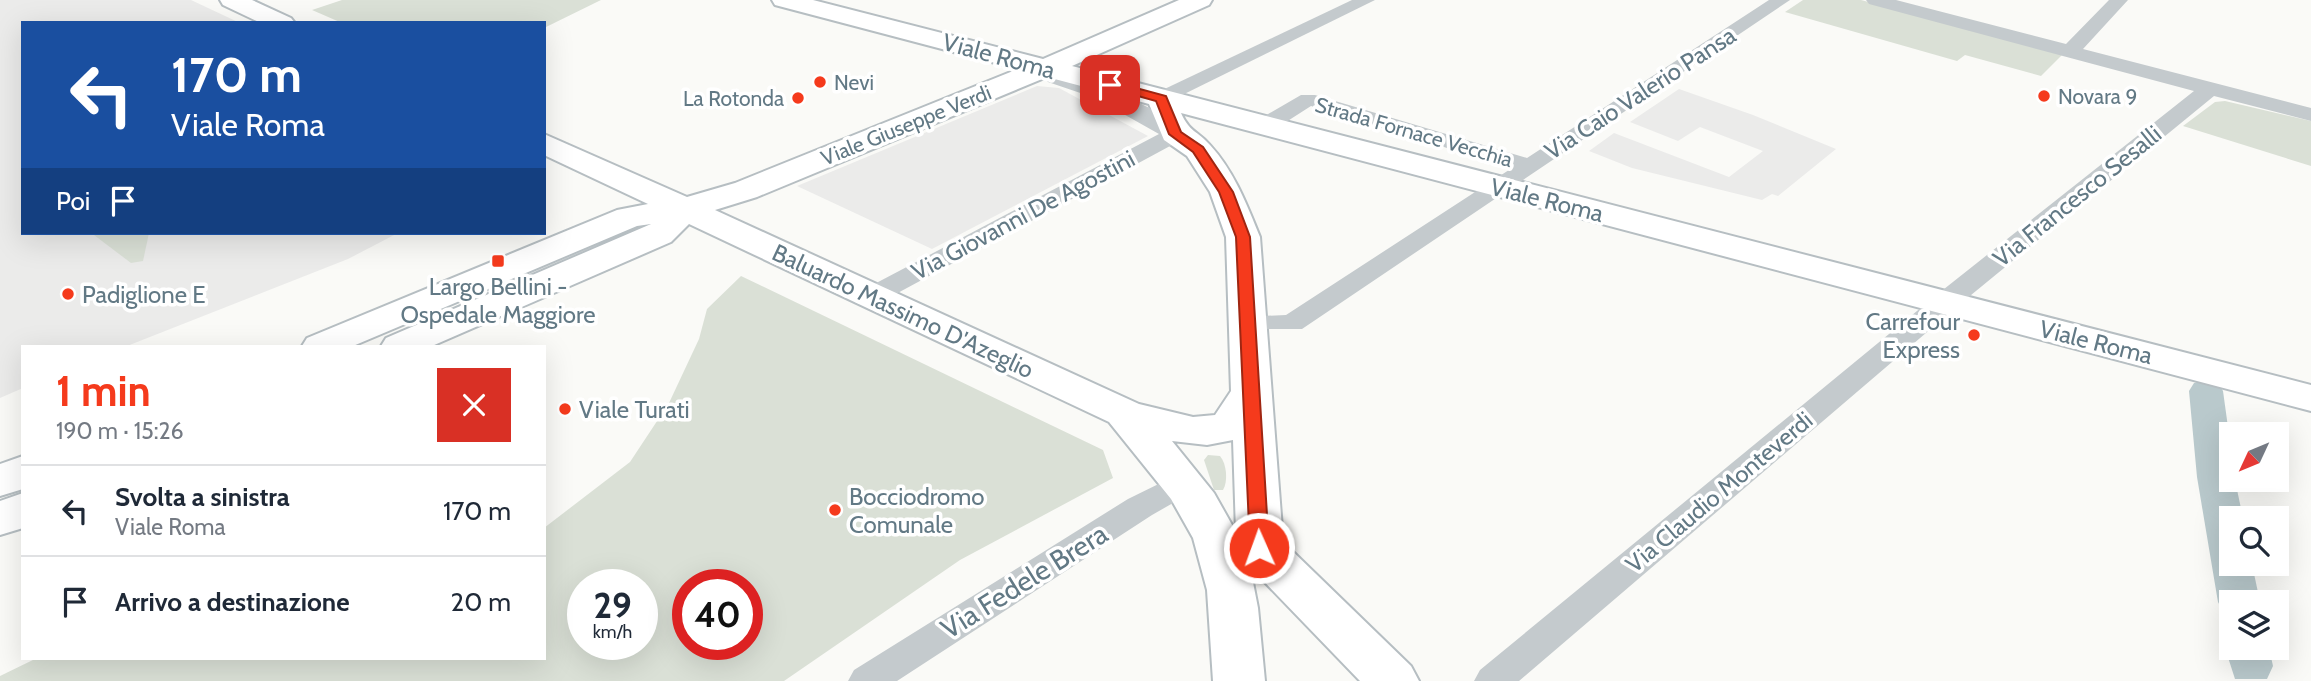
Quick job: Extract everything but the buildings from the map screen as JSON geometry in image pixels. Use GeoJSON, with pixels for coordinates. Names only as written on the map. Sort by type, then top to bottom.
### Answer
{"type":"FeatureCollection","features":[{"type":"Feature","properties":{"kind":"street"},"geometry":{"type":"LineString","coordinates":[[232,0],[278,21]]}},
{"type":"Feature","properties":{"kind":"street","name":"Viale Roma"},"geometry":{"type":"LineString","coordinates":[[784,0],[1077,82],[1131,107],[1187,142]]}},
{"type":"Feature","properties":{"kind":"street","name":"Viale Giuseppe Verdi"},"geometry":{"type":"LineString","coordinates":[[686,208],[746,190],[1034,72],[1200,0]]}},
{"type":"Feature","properties":{"kind":"street"},"geometry":{"type":"LineString","coordinates":[[1366,0],[1161,98],[1187,142],[1226,192],[1243,237],[1253,388],[1259,548],[1393,681]]}},
{"type":"Feature","properties":{"kind":"street","name":"Via Caio Valerio Pansa"},"geometry":{"type":"LineString","coordinates":[[1247,323],[1292,323],[1780,0]]}},
{"type":"Feature","properties":{"kind":"street"},"geometry":{"type":"LineString","coordinates":[[1875,0],[2311,115]]}},
{"type":"Feature","properties":{"kind":"street"},"geometry":{"type":"LineString","coordinates":[[2069,52],[2119,0]]}},
{"type":"Feature","properties":{"kind":"street","name":"Viale Roma"},"geometry":{"type":"LineString","coordinates":[[1034,72],[1161,98],[2311,398]]}},
{"type":"Feature","properties":{"kind":"street","name":"Via Francesco Sesalli"},"geometry":{"type":"LineString","coordinates":[[1944,303],[2209,89]]}},
{"type":"Feature","properties":{"kind":"street","name":"Strada Fornace Vecchia"},"geometry":{"type":"LineString","coordinates":[[1258,124],[1308,99],[1530,166]]}},
{"type":"Feature","properties":{"kind":"street"},"geometry":{"type":"LineString","coordinates":[[1187,142],[1206,126],[1258,124]]}},
{"type":"Feature","properties":{"kind":"street","name":"Via Giovanni De Agostini"},"geometry":{"type":"LineString","coordinates":[[872,296],[1187,142]]}},
{"type":"Feature","properties":{"kind":"street","name":"Baluardo Massimo D'Azeglio"},"geometry":{"type":"LineString","coordinates":[[546,144],[1124,413],[1192,431],[1212,431],[1230,425],[1244,408],[1253,388]]}},
{"type":"Feature","properties":{"kind":"street"},"geometry":{"type":"LineString","coordinates":[[324,345],[571,257],[659,234],[686,208]]}},
{"type":"Feature","properties":{"kind":"street"},"geometry":{"type":"LineString","coordinates":[[402,345],[571,257]]}},
{"type":"Feature","properties":{"kind":"street","name":"Via Claudio Monteverdi"},"geometry":{"type":"LineString","coordinates":[[1493,681],[1944,303]]}},
{"type":"Feature","properties":{"kind":"street"},"geometry":{"type":"LineString","coordinates":[[1124,413],[1183,483],[1217,539],[1233,598],[1239,681]]}},
{"type":"Feature","properties":{"kind":"street"},"geometry":{"type":"LineString","coordinates":[[0,481],[21,472]]}},
{"type":"Feature","properties":{"kind":"street","name":"Via Fedele Brera"},"geometry":{"type":"LineString","coordinates":[[867,681],[1183,483]]}},
{"type":"Feature","properties":{"kind":"street"},"geometry":{"type":"LineString","coordinates":[[0,519],[21,510]]}},
{"type":"Feature","properties":{"kind":"shaded area"},"geometry":{"type":"Polygon","coordinates":[[[0,0],[191,0],[236,21],[21,21],[21,235],[394,235],[348,259],[130,345],[21,345],[21,389],[0,398],[0,0]]]}},
{"type":"Feature","properties":{"kind":"shaded area"},"geometry":{"type":"Polygon","coordinates":[[[342,0],[601,0],[546,27],[546,21],[337,21],[312,10],[342,0]]]}},
{"type":"Feature","properties":{"kind":"shaded area"},"geometry":{"type":"Polygon","coordinates":[[[1803,0],[1861,0],[2063,54],[2041,76],[1965,55],[1957,61],[1785,12],[1803,0]]]}},
{"type":"Feature","properties":{"kind":"shaded area"},"geometry":{"type":"Polygon","coordinates":[[[1037,86],[1059,88],[1148,136],[932,249],[797,186],[1037,86]]]}},
{"type":"Feature","properties":{"kind":"shaded area"},"geometry":{"type":"Polygon","coordinates":[[[1679,89],[1753,115],[1836,149],[1778,196],[1772,194],[1762,200],[1632,168],[1589,151],[1614,133],[1729,177],[1763,151],[1700,127],[1678,141],[1630,122],[1679,89]]]}},
{"type":"Feature","properties":{"kind":"shaded area"},"geometry":{"type":"Polygon","coordinates":[[[2225,101],[2311,121],[2311,166],[2183,126],[2215,102],[2225,101]]]}},
{"type":"Feature","properties":{"kind":"shaded area"},"geometry":{"type":"Polygon","coordinates":[[[94,235],[149,235],[143,261],[131,263],[94,235]]]}},
{"type":"Feature","properties":{"kind":"shaded area","name":"Bocciodromo Comunale"},"geometry":{"type":"Polygon","coordinates":[[[741,276],[1103,450],[1113,478],[960,560],[784,681],[0,681],[0,676],[33,660],[546,660],[546,526],[630,462],[669,403],[699,339],[707,309],[741,276]]]}},
{"type":"Feature","properties":{"kind":"shaded area"},"geometry":{"type":"Polygon","coordinates":[[[1208,455],[1220,456],[1224,464],[1226,478],[1223,490],[1214,490],[1204,460],[1208,455]]]}},
{"type":"Feature","properties":{"kind":"waterway"},"geometry":{"type":"LineString","coordinates":[[2206,391],[2221,506]]}},
{"type":"Feature","properties":{"kind":"waterway"},"geometry":{"type":"LineString","coordinates":[[2234,576],[2237,590]]}},
{"type":"Feature","properties":{"kind":"waterway"},"geometry":{"type":"LineString","coordinates":[[2250,660],[2251,666]]}},
{"type":"Feature","properties":{"kind":"place","name":"Nevi"},"geometry":{"type":"Point","coordinates":[820,82]}},
{"type":"Feature","properties":{"kind":"place","name":"Novara 9"},"geometry":{"type":"Point","coordinates":[2044,96]}},
{"type":"Feature","properties":{"kind":"place","name":"La Rotonda"},"geometry":{"type":"Point","coordinates":[798,98]}},
{"type":"Feature","properties":{"kind":"place","name":"Largo Bellini - Ospedale Maggiore"},"geometry":{"type":"Point","coordinates":[498,261]}},
{"type":"Feature","properties":{"kind":"place","name":"Padiglione E"},"geometry":{"type":"Point","coordinates":[68,294]}},
{"type":"Feature","properties":{"kind":"place","name":"Carrefour Express"},"geometry":{"type":"Point","coordinates":[1974,335]}},
{"type":"Feature","properties":{"kind":"place","name":"Viale Turati"},"geometry":{"type":"Point","coordinates":[565,409]}},
{"type":"Feature","properties":{"kind":"place","name":"Bocciodromo Comunale"},"geometry":{"type":"Point","coordinates":[835,510]}},
{"type":"Feature","properties":{"kind":"route"},"geometry":{"type":"LineString","coordinates":[[1110,85],[1161,98],[1175,134],[1198,150],[1226,192],[1243,237],[1253,388],[1259,548]]}}]}
